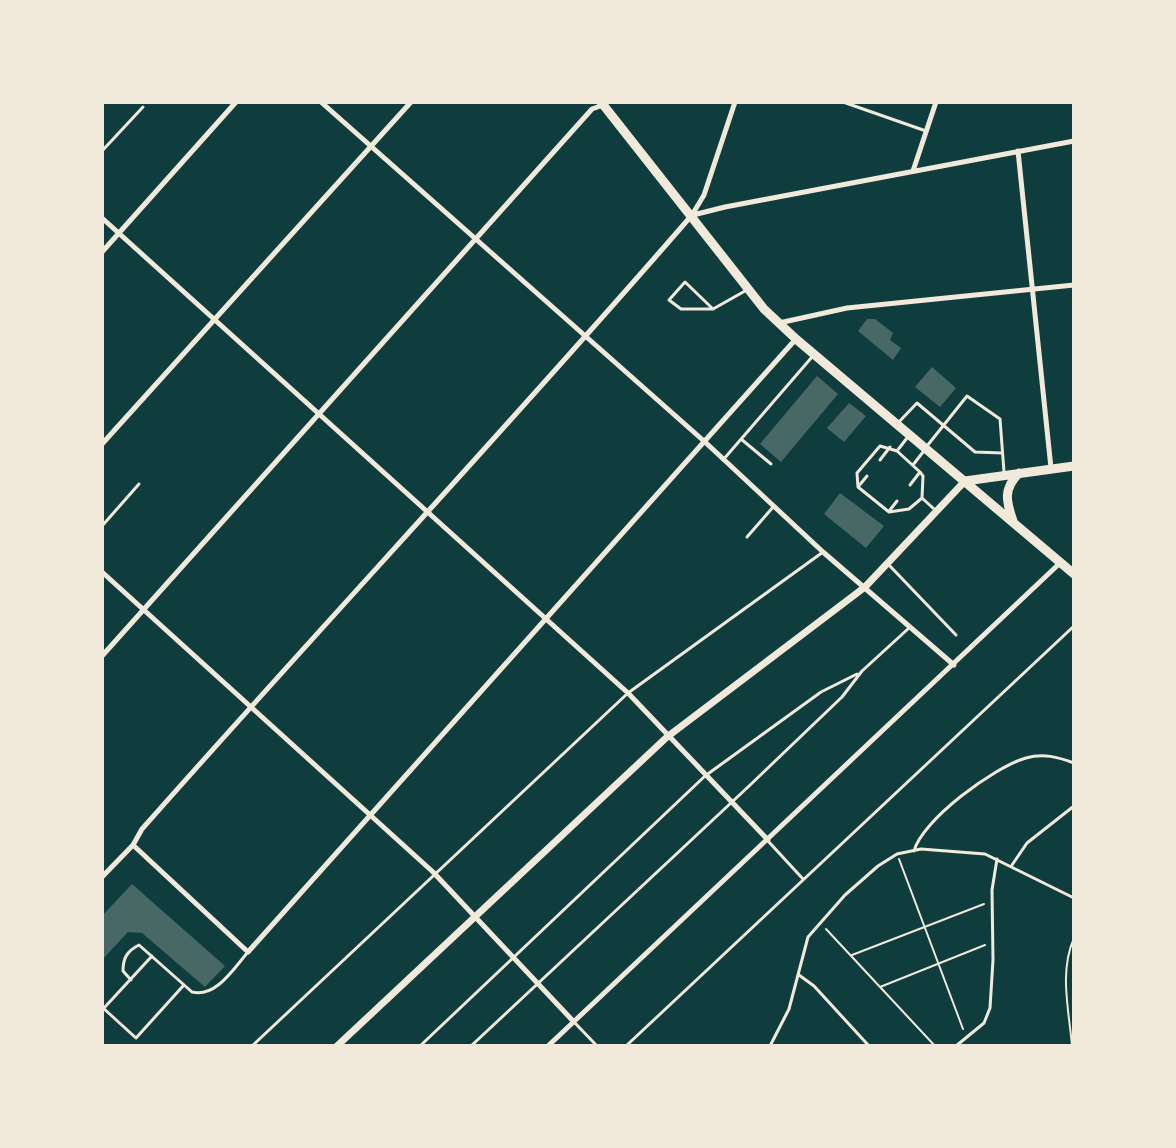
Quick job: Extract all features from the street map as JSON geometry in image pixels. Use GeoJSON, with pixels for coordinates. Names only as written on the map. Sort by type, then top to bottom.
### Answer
{"type":"FeatureCollection","features":[{"type":"Feature","properties":{"kind":"main road"},"geometry":{"type":"LineString","coordinates":[[603,103],[778,323],[1074,574]]}},
{"type":"Feature","properties":{"kind":"main road"},"geometry":{"type":"LineString","coordinates":[[965,481],[1074,466]]}},
{"type":"Feature","properties":{"kind":"main road"},"geometry":{"type":"LineString","coordinates":[[1014,523],[1006,492],[1019,473]]}},
{"type":"Feature","properties":{"kind":"street"},"geometry":{"type":"LineString","coordinates":[[102,252],[236,102]]}},
{"type":"Feature","properties":{"kind":"street"},"geometry":{"type":"LineString","coordinates":[[321,102],[705,442],[823,552],[954,665]]}},
{"type":"Feature","properties":{"kind":"street"},"geometry":{"type":"LineString","coordinates":[[102,444],[411,102]]}},
{"type":"Feature","properties":{"kind":"street"},"geometry":{"type":"LineString","coordinates":[[102,877],[250,707],[585,338],[692,215],[704,195],[735,102]]}},
{"type":"Feature","properties":{"kind":"street"},"geometry":{"type":"LineString","coordinates":[[913,171],[936,102]]}},
{"type":"Feature","properties":{"kind":"street"},"geometry":{"type":"LineString","coordinates":[[102,656],[592,109],[603,103]]}},
{"type":"Feature","properties":{"kind":"street"},"geometry":{"type":"LineString","coordinates":[[692,215],[1074,141]]}},
{"type":"Feature","properties":{"kind":"street"},"geometry":{"type":"LineString","coordinates":[[1018,151],[1051,468]]}},
{"type":"Feature","properties":{"kind":"street"},"geometry":{"type":"LineString","coordinates":[[102,218],[628,693],[768,840]]}},
{"type":"Feature","properties":{"kind":"street"},"geometry":{"type":"LineString","coordinates":[[778,323],[847,308],[1074,285]]}},
{"type":"Feature","properties":{"kind":"street"},"geometry":{"type":"LineString","coordinates":[[133,845],[248,952],[796,339]]}},
{"type":"Feature","properties":{"kind":"street"},"geometry":{"type":"LineString","coordinates":[[337,1046],[667,737],[865,587],[965,481]]}},
{"type":"Feature","properties":{"kind":"street"},"geometry":{"type":"LineString","coordinates":[[548,1046],[1061,562]]}},
{"type":"Feature","properties":{"kind":"street"},"geometry":{"type":"LineString","coordinates":[[102,572],[435,874],[574,1022]]}},
{"type":"Feature","properties":{"kind":"lane"},"geometry":{"type":"LineString","coordinates":[[843,102],[926,131]]}},
{"type":"Feature","properties":{"kind":"lane"},"geometry":{"type":"LineString","coordinates":[[102,151],[143,107]]}},
{"type":"Feature","properties":{"kind":"lane"},"geometry":{"type":"LineString","coordinates":[[713,309],[685,282],[669,300],[681,309],[713,309],[748,289]]}},
{"type":"Feature","properties":{"kind":"lane"},"geometry":{"type":"LineString","coordinates":[[723,460],[814,354]]}},
{"type":"Feature","properties":{"kind":"lane"},"geometry":{"type":"LineString","coordinates":[[913,465],[967,396],[1000,419],[1004,476]]}},
{"type":"Feature","properties":{"kind":"lane"},"geometry":{"type":"LineString","coordinates":[[897,424],[917,403],[975,452],[1002,453]]}},
{"type":"Feature","properties":{"kind":"lane"},"geometry":{"type":"LineString","coordinates":[[897,451],[909,435]]}},
{"type":"Feature","properties":{"kind":"lane"},"geometry":{"type":"LineString","coordinates":[[741,439],[771,464]]}},
{"type":"Feature","properties":{"kind":"lane"},"geometry":{"type":"LineString","coordinates":[[880,446],[890,447],[923,476],[922,498],[909,509],[889,512],[858,487],[857,473],[880,446]]}},
{"type":"Feature","properties":{"kind":"lane"},"geometry":{"type":"LineString","coordinates":[[880,460],[890,447]]}},
{"type":"Feature","properties":{"kind":"lane"},"geometry":{"type":"LineString","coordinates":[[910,485],[920,472]]}},
{"type":"Feature","properties":{"kind":"lane"},"geometry":{"type":"LineString","coordinates":[[858,487],[867,476]]}},
{"type":"Feature","properties":{"kind":"lane"},"geometry":{"type":"LineString","coordinates":[[102,526],[139,484]]}},
{"type":"Feature","properties":{"kind":"lane"},"geometry":{"type":"LineString","coordinates":[[922,498],[936,512]]}},
{"type":"Feature","properties":{"kind":"lane"},"geometry":{"type":"LineString","coordinates":[[889,512],[897,501]]}},
{"type":"Feature","properties":{"kind":"lane"},"geometry":{"type":"LineString","coordinates":[[747,537],[774,506]]}},
{"type":"Feature","properties":{"kind":"lane"},"geometry":{"type":"LineString","coordinates":[[252,1046],[628,693],[823,552]]}},
{"type":"Feature","properties":{"kind":"lane"},"geometry":{"type":"LineString","coordinates":[[888,564],[956,635]]}},
{"type":"Feature","properties":{"kind":"lane"},"geometry":{"type":"LineString","coordinates":[[626,1046],[1074,626]]}},
{"type":"Feature","properties":{"kind":"lane"},"geometry":{"type":"LineString","coordinates":[[471,1046],[731,803],[909,628]]}},
{"type":"Feature","properties":{"kind":"lane"},"geometry":{"type":"LineString","coordinates":[[420,1046],[705,776],[821,692],[862,671]]}},
{"type":"Feature","properties":{"kind":"lane"},"geometry":{"type":"LineString","coordinates":[[914,851],[917,838],[952,804],[1005,767],[1027,757],[1049,755],[1074,763]]}},
{"type":"Feature","properties":{"kind":"lane"},"geometry":{"type":"LineString","coordinates":[[1012,865],[1027,843],[1074,806]]}},
{"type":"Feature","properties":{"kind":"lane"},"geometry":{"type":"LineString","coordinates":[[768,840],[803,879]]}},
{"type":"Feature","properties":{"kind":"lane"},"geometry":{"type":"LineString","coordinates":[[770,1046],[789,1009],[808,937],[856,885],[897,854],[955,850],[985,854],[1074,898]]}},
{"type":"Feature","properties":{"kind":"lane"},"geometry":{"type":"LineString","coordinates":[[956,1046],[984,1023],[990,1008],[997,859]]}},
{"type":"Feature","properties":{"kind":"lane"},"geometry":{"type":"LineString","coordinates":[[131,980],[123,971],[123,962],[130,950],[139,945],[192,992],[200,994],[212,991],[248,952]]}},
{"type":"Feature","properties":{"kind":"lane"},"geometry":{"type":"LineString","coordinates":[[152,956],[103,1008],[136,1038],[184,985]]}},
{"type":"Feature","properties":{"kind":"lane"},"geometry":{"type":"LineString","coordinates":[[799,974],[869,1046]]}},
{"type":"Feature","properties":{"kind":"lane"},"geometry":{"type":"LineString","coordinates":[[574,1022],[597,1046]]}},
{"type":"Feature","properties":{"kind":"path"},"geometry":{"type":"LineString","coordinates":[[897,854],[966,1038]]}},
{"type":"Feature","properties":{"kind":"path"},"geometry":{"type":"LineString","coordinates":[[850,955],[993,901]]}},
{"type":"Feature","properties":{"kind":"path"},"geometry":{"type":"LineString","coordinates":[[820,922],[935,1046]]}},
{"type":"Feature","properties":{"kind":"path"},"geometry":{"type":"LineString","coordinates":[[1072,1046],[1065,974],[1067,955],[1074,938]]}},
{"type":"Feature","properties":{"kind":"path"},"geometry":{"type":"LineString","coordinates":[[880,987],[993,941]]}},
{"type":"Feature","properties":{"kind":"building"},"geometry":{"type":"Polygon","coordinates":[[[867,319],[875,319],[893,333],[890,340],[901,348],[893,360],[858,331],[867,319]]]}},
{"type":"Feature","properties":{"kind":"building"},"geometry":{"type":"Polygon","coordinates":[[[932,367],[956,388],[940,407],[915,387],[932,367]]]}},
{"type":"Feature","properties":{"kind":"building"},"geometry":{"type":"Polygon","coordinates":[[[817,376],[838,394],[781,462],[760,444],[817,376]]]}},
{"type":"Feature","properties":{"kind":"building"},"geometry":{"type":"Polygon","coordinates":[[[849,403],[866,416],[844,442],[827,428],[849,403]]]}},
{"type":"Feature","properties":{"kind":"building"},"geometry":{"type":"Polygon","coordinates":[[[840,493],[884,526],[866,548],[824,514],[840,493]]]}},
{"type":"Feature","properties":{"kind":"building"},"geometry":{"type":"Polygon","coordinates":[[[132,884],[225,966],[205,987],[142,933],[128,932],[102,960],[102,916],[132,884]]]}}]}
